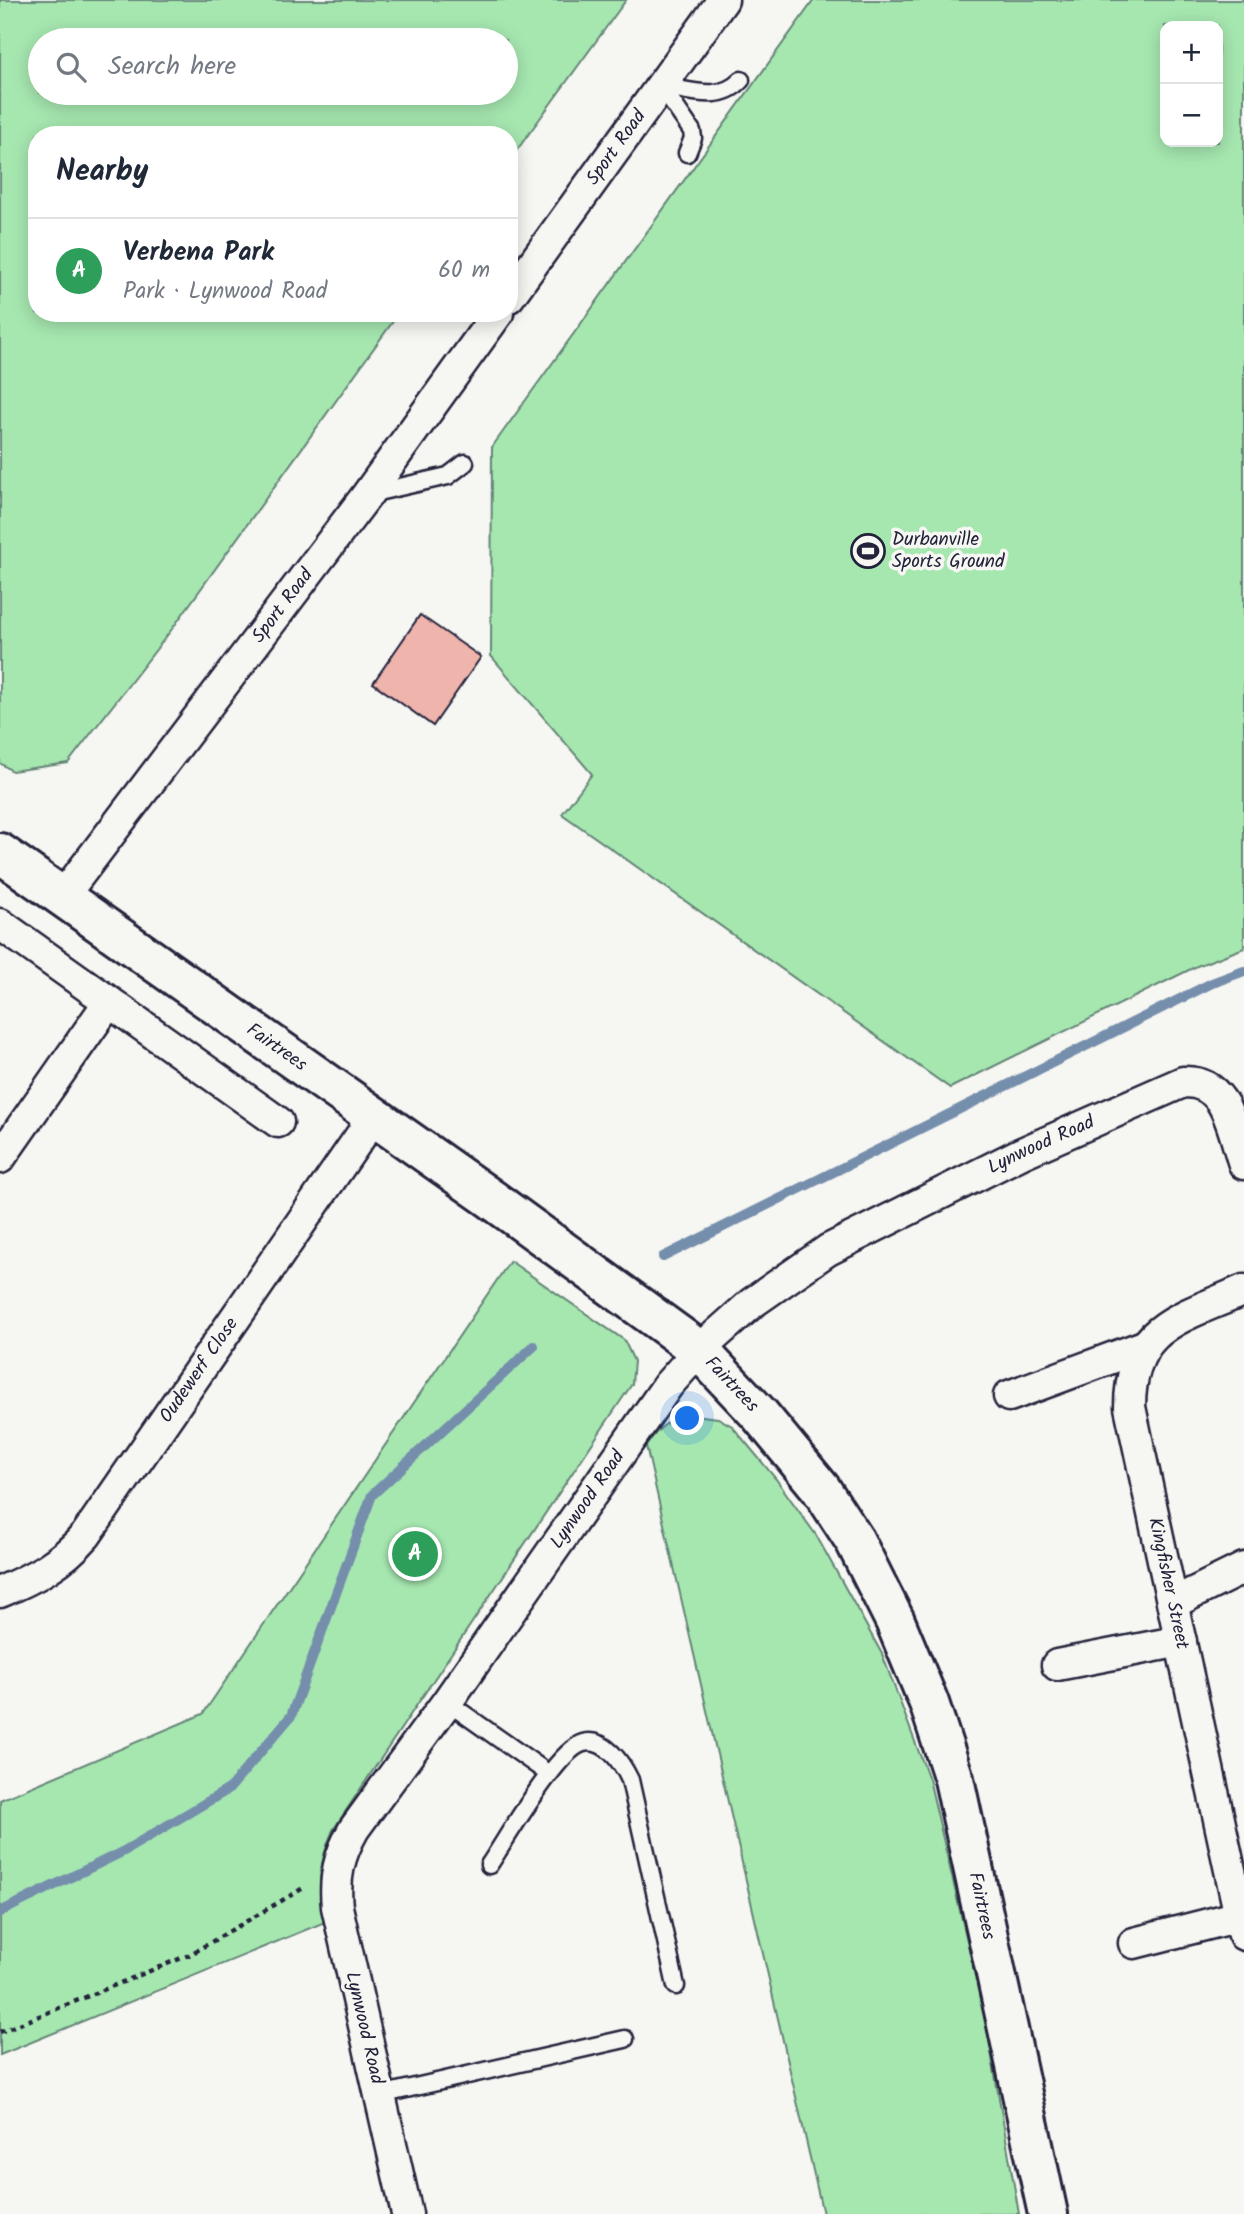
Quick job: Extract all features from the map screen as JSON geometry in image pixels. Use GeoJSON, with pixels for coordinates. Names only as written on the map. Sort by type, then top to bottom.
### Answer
{"type":"FeatureCollection","features":[{"type":"Feature","properties":{"kind":"main road","name":"Fairtrees"},"geometry":{"type":"LineString","coordinates":[[0,853],[373,1118],[491,1198],[699,1350],[760,1415],[841,1517],[895,1621],[929,1703],[954,1779],[977,1874],[1048,2214]]}},
{"type":"Feature","properties":{"kind":"street","name":"Sport Road"},"geometry":{"type":"LineString","coordinates":[[518,285],[723,0]]}},
{"type":"Feature","properties":{"kind":"street","name":"Sport Road"},"geometry":{"type":"LineString","coordinates":[[63,896],[367,495],[492,322]]}},
{"type":"Feature","properties":{"kind":"street"},"geometry":{"type":"LineString","coordinates":[[0,924],[278,1122]]}},
{"type":"Feature","properties":{"kind":"street"},"geometry":{"type":"LineString","coordinates":[[0,1158],[109,1002]]}},
{"type":"Feature","properties":{"kind":"street","name":"Lynwood Road"},"geometry":{"type":"LineString","coordinates":[[407,2214],[337,1907],[336,1872],[342,1849],[668,1385],[699,1350],[752,1303],[828,1250],[1103,1115],[1183,1082],[1211,1087],[1220,1097],[1244,1164]]}},
{"type":"Feature","properties":{"kind":"street","name":"Oudewerf Close"},"geometry":{"type":"LineString","coordinates":[[0,1592],[48,1570],[67,1556],[86,1535],[373,1118]]}},
{"type":"Feature","properties":{"kind":"street","name":"Kingfisher Street"},"geometry":{"type":"LineString","coordinates":[[1242,1926],[1237,1862],[1181,1641],[1130,1407],[1130,1385],[1144,1346],[1163,1326],[1244,1290]]}},
{"type":"Feature","properties":{"kind":"street"},"geometry":{"type":"LineString","coordinates":[[1009,1396],[1144,1346]]}},
{"type":"Feature","properties":{"kind":"street"},"geometry":{"type":"LineString","coordinates":[[1173,1603],[1244,1568]]}},
{"type":"Feature","properties":{"kind":"street"},"geometry":{"type":"LineString","coordinates":[[1057,1665],[1181,1641]]}},
{"type":"Feature","properties":{"kind":"street"},"geometry":{"type":"LineString","coordinates":[[1134,1943],[1242,1926]]}},
{"type":"Feature","properties":{"kind":"lane"},"geometry":{"type":"LineString","coordinates":[[661,86],[719,94],[734,88],[740,80]]}},
{"type":"Feature","properties":{"kind":"lane"},"geometry":{"type":"LineString","coordinates":[[661,86],[692,131],[693,138],[687,153]]}},
{"type":"Feature","properties":{"kind":"lane"},"geometry":{"type":"LineString","coordinates":[[367,495],[441,478],[455,473],[465,463]]}},
{"type":"Feature","properties":{"kind":"lane"},"geometry":{"type":"LineString","coordinates":[[447,1702],[549,1774]]}},
{"type":"Feature","properties":{"kind":"lane"},"geometry":{"type":"LineString","coordinates":[[489,1865],[549,1774],[572,1748],[585,1742],[597,1744],[621,1761],[630,1780],[676,1986]]}},
{"type":"Feature","properties":{"kind":"lane"},"geometry":{"type":"LineString","coordinates":[[380,2095],[625,2039]]}},
{"type":"Feature","properties":{"kind":"path"},"geometry":{"type":"LineString","coordinates":[[0,2032],[189,1955],[312,1882]]}},
{"type":"Feature","properties":{"kind":"green space"},"geometry":{"type":"Polygon","coordinates":[[[0,0],[626,0],[518,149],[518,126],[28,126],[28,322],[393,322],[172,629],[68,763],[12,771],[0,763],[0,0]]]}},
{"type":"Feature","properties":{"kind":"green space","name":"Durbanville Sports Ground"},"geometry":{"type":"Polygon","coordinates":[[[814,0],[1244,0],[1244,948],[1197,966],[950,1088],[562,814],[592,774],[491,656],[492,447],[814,0]]]}},
{"type":"Feature","properties":{"kind":"green space"},"geometry":{"type":"Polygon","coordinates":[[[510,1261],[624,1340],[634,1361],[632,1384],[333,1830],[320,1875],[320,1898],[325,1922],[0,2055],[0,1800],[203,1714],[510,1261]]]}},
{"type":"Feature","properties":{"kind":"green space"},"geometry":{"type":"Polygon","coordinates":[[[686,1414],[718,1418],[732,1426],[776,1479],[816,1535],[882,1654],[929,1779],[985,2017],[1019,2214],[823,2214],[646,1446],[663,1426],[686,1414]]]}},
{"type":"Feature","properties":{"kind":"building"},"geometry":{"type":"Polygon","coordinates":[[[420,615],[481,657],[433,726],[373,683],[420,615]]]}},
{"type":"Feature","properties":{"kind":"waterway"},"geometry":{"type":"LineString","coordinates":[[663,1257],[1212,983],[1244,971]]}},
{"type":"Feature","properties":{"kind":"waterway"},"geometry":{"type":"LineString","coordinates":[[0,1912],[124,1851],[229,1789],[291,1716],[372,1495],[534,1346]]}},
{"type":"Feature","properties":{"kind":"place","name":"Durbanville Sports Ground"},"geometry":{"type":"Point","coordinates":[868,551]}},
{"type":"Feature","properties":{"kind":"place","name":"Verbena Park"},"geometry":{"type":"Point","coordinates":[415,1554]}}]}
